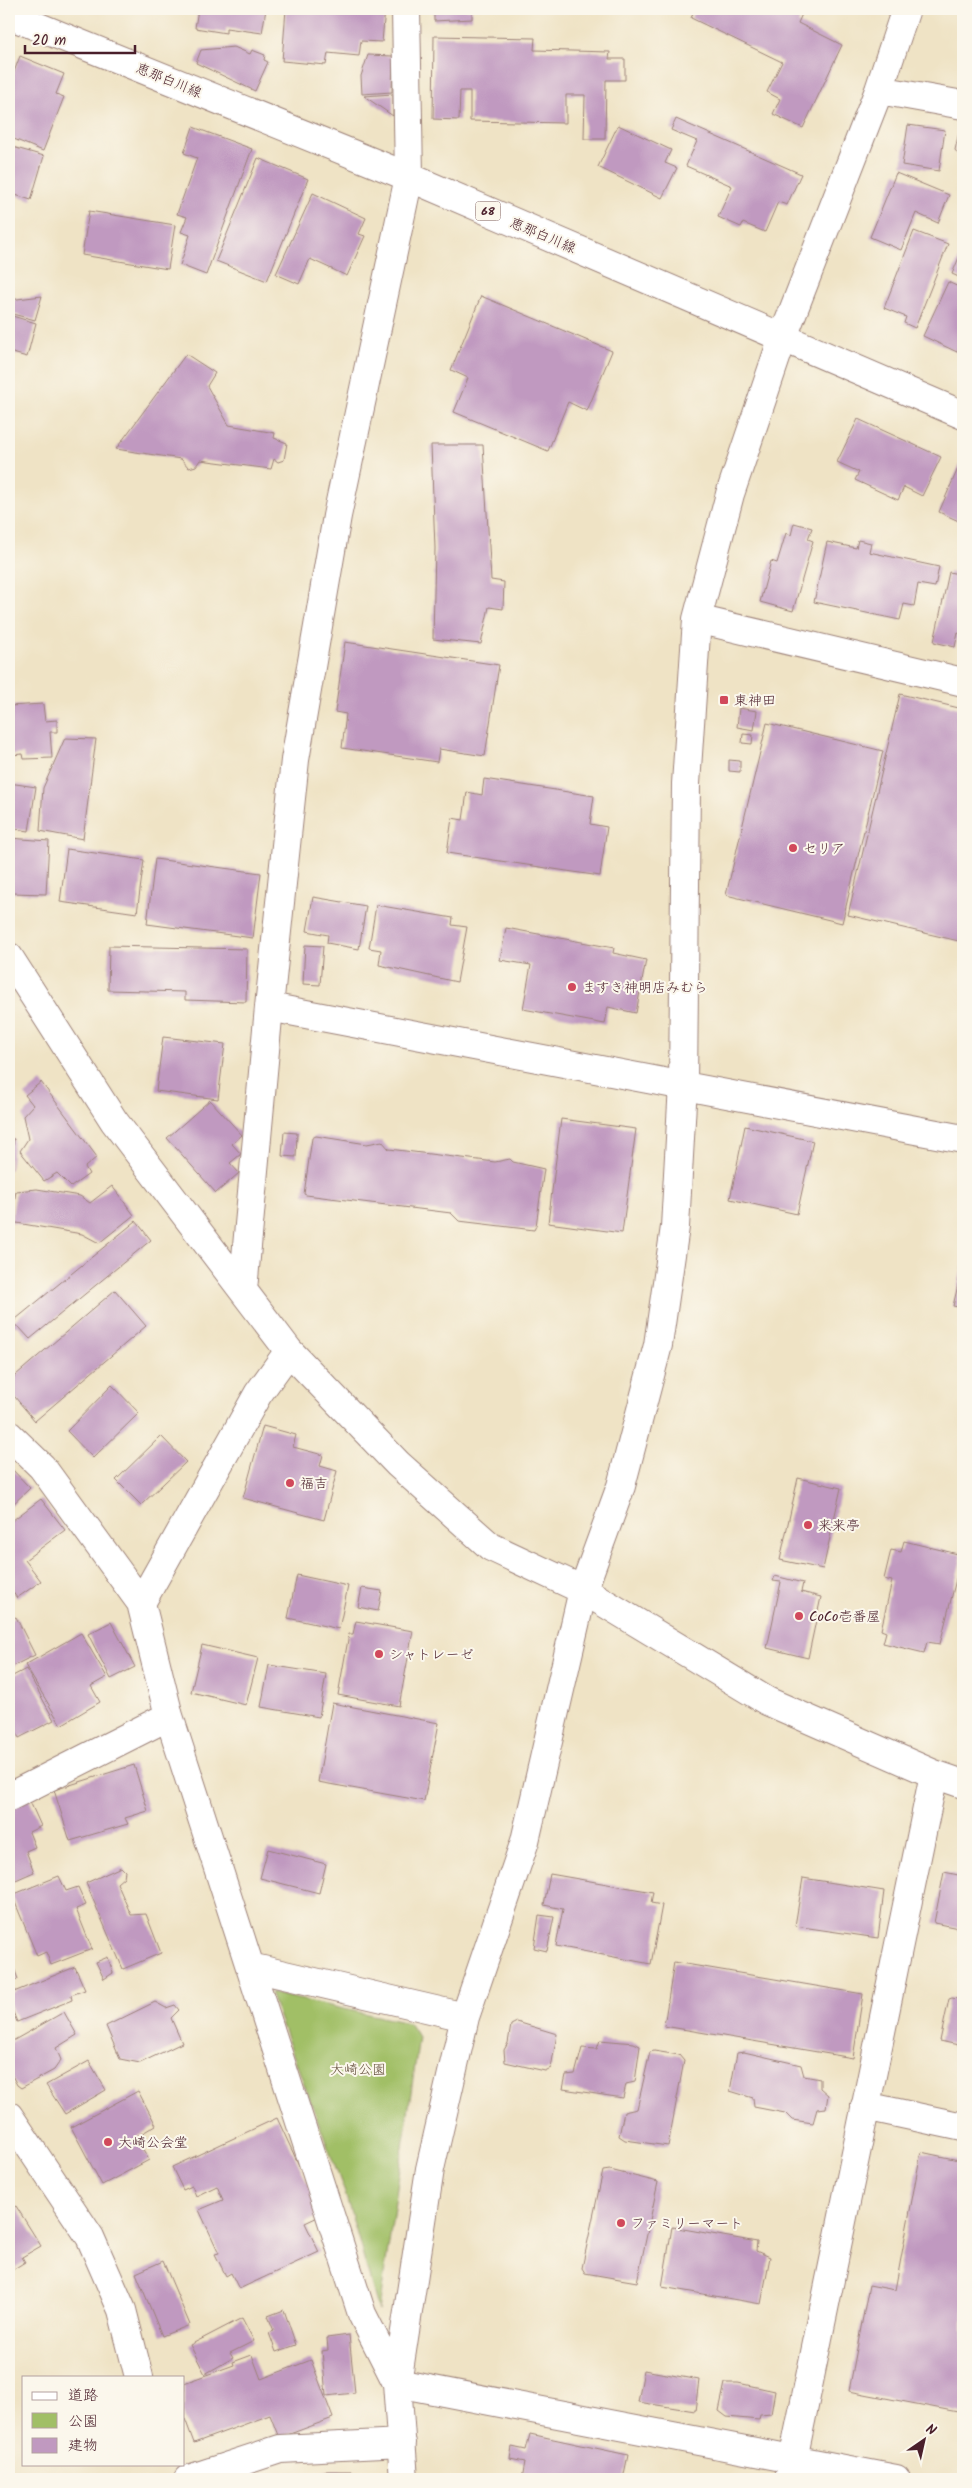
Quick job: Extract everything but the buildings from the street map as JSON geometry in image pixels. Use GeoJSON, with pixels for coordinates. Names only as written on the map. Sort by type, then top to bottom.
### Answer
{"type":"FeatureCollection","features":[{"type":"Feature","properties":{"kind":"street"},"geometry":{"type":"LineString","coordinates":[[243,1290],[269,1007],[295,760],[337,516],[409,177],[406,9]]}},
{"type":"Feature","properties":{"kind":"street"},"geometry":{"type":"LineString","coordinates":[[404,2479],[396,2383],[430,2169],[465,2017],[525,1841],[583,1590],[621,1486],[658,1345],[675,1227],[684,1085],[686,784],[697,619],[730,494],[783,337],[878,90],[906,9]]}},
{"type":"Feature","properties":{"kind":"street","name":"恵那白川線"},"geometry":{"type":"LineString","coordinates":[[9,15],[409,177],[963,415]]}},
{"type":"Feature","properties":{"kind":"street"},"geometry":{"type":"LineString","coordinates":[[878,90],[963,105]]}},
{"type":"Feature","properties":{"kind":"street"},"geometry":{"type":"LineString","coordinates":[[697,619],[963,682]]}},
{"type":"Feature","properties":{"kind":"street"},"geometry":{"type":"LineString","coordinates":[[9,957],[114,1120],[289,1351],[398,1464],[491,1547],[583,1590],[768,1701],[934,1774],[963,1784]]}},
{"type":"Feature","properties":{"kind":"street"},"geometry":{"type":"LineString","coordinates":[[269,1007],[963,1139]]}},
{"type":"Feature","properties":{"kind":"street"},"geometry":{"type":"LineString","coordinates":[[141,1603],[258,1394],[289,1351]]}},
{"type":"Feature","properties":{"kind":"street"},"geometry":{"type":"LineString","coordinates":[[9,1435],[42,1468],[141,1603],[170,1716],[362,2314],[396,2383]]}},
{"type":"Feature","properties":{"kind":"street"},"geometry":{"type":"LineString","coordinates":[[9,1797],[170,1716]]}},
{"type":"Feature","properties":{"kind":"street"},"geometry":{"type":"LineString","coordinates":[[791,2469],[934,1774]]}},
{"type":"Feature","properties":{"kind":"street"},"geometry":{"type":"LineString","coordinates":[[250,1967],[465,2017]]}},
{"type":"Feature","properties":{"kind":"street"},"geometry":{"type":"LineString","coordinates":[[865,2106],[963,2127]]}},
{"type":"Feature","properties":{"kind":"street"},"geometry":{"type":"LineString","coordinates":[[12,2130],[90,2237],[122,2310],[139,2376]]}},
{"type":"Feature","properties":{"kind":"street"},"geometry":{"type":"LineString","coordinates":[[396,2383],[791,2469],[896,2479]]}},
{"type":"Feature","properties":{"kind":"street"},"geometry":{"type":"LineString","coordinates":[[187,2474],[280,2449],[402,2442]]}},
{"type":"Feature","properties":{"kind":"green space","name":"大崎公園"},"geometry":{"type":"Polygon","coordinates":[[[270,1993],[409,2023],[419,2038],[379,2311],[345,2193],[270,1993]]]}},
{"type":"Feature","properties":{"kind":"place","name":"東神田"},"geometry":{"type":"Point","coordinates":[724,700]}},
{"type":"Feature","properties":{"kind":"place","name":"セリア"},"geometry":{"type":"Point","coordinates":[793,848]}},
{"type":"Feature","properties":{"kind":"place","name":"ますき神明店みむら"},"geometry":{"type":"Point","coordinates":[572,987]}},
{"type":"Feature","properties":{"kind":"place","name":"福吉"},"geometry":{"type":"Point","coordinates":[290,1483]}},
{"type":"Feature","properties":{"kind":"place","name":"来来亭"},"geometry":{"type":"Point","coordinates":[808,1525]}},
{"type":"Feature","properties":{"kind":"place","name":"CoCo壱番屋"},"geometry":{"type":"Point","coordinates":[799,1616]}},
{"type":"Feature","properties":{"kind":"place","name":"シャトレーゼ"},"geometry":{"type":"Point","coordinates":[379,1654]}},
{"type":"Feature","properties":{"kind":"place","name":"大崎公会堂"},"geometry":{"type":"Point","coordinates":[108,2142]}},
{"type":"Feature","properties":{"kind":"place","name":"ファミリーマート"},"geometry":{"type":"Point","coordinates":[621,2223]}}]}
